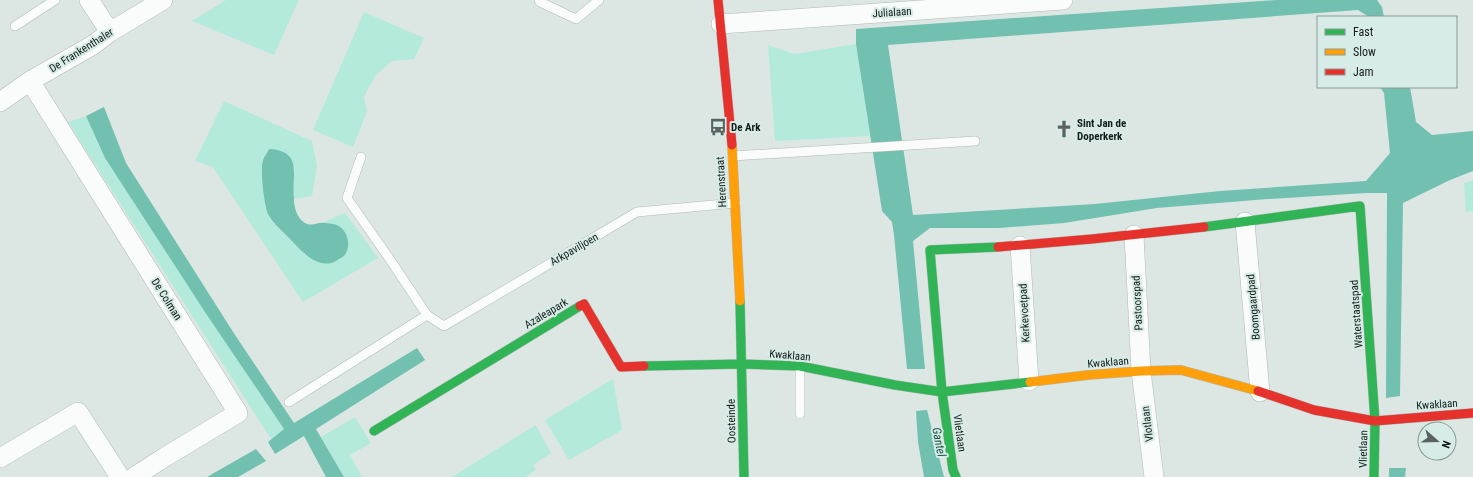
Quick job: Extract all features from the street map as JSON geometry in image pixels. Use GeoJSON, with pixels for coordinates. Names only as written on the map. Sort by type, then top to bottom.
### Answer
{"type":"FeatureCollection","features":[{"type":"Feature","properties":{"kind":"street"},"geometry":{"type":"LineString","coordinates":[[89,0],[110,32]]}},
{"type":"Feature","properties":{"kind":"street","name":"De Frankenthaler"},"geometry":{"type":"LineString","coordinates":[[0,102],[30,81],[93,45],[110,32],[163,0]]}},
{"type":"Feature","properties":{"kind":"street","name":"Herenstraat"},"geometry":{"type":"LineString","coordinates":[[718,0],[732,156],[742,364]]}},
{"type":"Feature","properties":{"kind":"street","name":"Julialaan"},"geometry":{"type":"LineString","coordinates":[[721,24],[1063,0]]}},
{"type":"Feature","properties":{"kind":"street","name":"De Colman"},"geometry":{"type":"LineString","coordinates":[[30,81],[238,413],[134,477]]}},
{"type":"Feature","properties":{"kind":"street","name":"Waterstaatspad"},"geometry":{"type":"LineString","coordinates":[[1245,222],[1360,206],[1375,420]]}},
{"type":"Feature","properties":{"kind":"street"},"geometry":{"type":"LineString","coordinates":[[1020,246],[1245,222]]}},
{"type":"Feature","properties":{"kind":"street","name":"Boomgaardpad"},"geometry":{"type":"LineString","coordinates":[[1245,222],[1260,392]]}},
{"type":"Feature","properties":{"kind":"street","name":"Pastoorspad"},"geometry":{"type":"LineString","coordinates":[[1134,235],[1141,371]]}},
{"type":"Feature","properties":{"kind":"street","name":"Vlietlaan"},"geometry":{"type":"LineString","coordinates":[[956,477],[953,470],[942,392],[930,250],[1020,246]]}},
{"type":"Feature","properties":{"kind":"street","name":"Kerkevoetpad"},"geometry":{"type":"LineString","coordinates":[[1020,246],[1028,381]]}},
{"type":"Feature","properties":{"kind":"street","name":"Azaleapark"},"geometry":{"type":"LineString","coordinates":[[374,432],[584,304],[621,367],[742,364]]}},
{"type":"Feature","properties":{"kind":"street","name":"Kwaklaan"},"geometry":{"type":"LineString","coordinates":[[742,364],[800,366],[895,385],[942,392],[1028,381],[1141,371],[1181,370],[1260,392],[1314,410],[1375,420],[1473,414]]}},
{"type":"Feature","properties":{"kind":"street","name":"Oosteinde"},"geometry":{"type":"LineString","coordinates":[[742,364],[744,477]]}},
{"type":"Feature","properties":{"kind":"street","name":"Vlotlaan"},"geometry":{"type":"LineString","coordinates":[[1141,371],[1154,477]]}},
{"type":"Feature","properties":{"kind":"street"},"geometry":{"type":"LineString","coordinates":[[0,458],[78,412],[120,477]]}},
{"type":"Feature","properties":{"kind":"street","name":"Vlietlaan"},"geometry":{"type":"LineString","coordinates":[[1374,477],[1375,420]]}},
{"type":"Feature","properties":{"kind":"lane"},"geometry":{"type":"LineString","coordinates":[[15,26],[55,0]]}},
{"type":"Feature","properties":{"kind":"lane"},"geometry":{"type":"LineString","coordinates":[[539,0],[540,2],[576,19],[599,0]]}},
{"type":"Feature","properties":{"kind":"lane"},"geometry":{"type":"LineString","coordinates":[[732,156],[975,141]]}},
{"type":"Feature","properties":{"kind":"lane","name":"Arkpaviljoen"},"geometry":{"type":"LineString","coordinates":[[361,158],[347,198],[427,315],[444,326],[637,212],[735,203]]}},
{"type":"Feature","properties":{"kind":"lane"},"geometry":{"type":"LineString","coordinates":[[289,402],[427,315]]}},
{"type":"Feature","properties":{"kind":"lane"},"geometry":{"type":"LineString","coordinates":[[800,366],[800,414]]}},
{"type":"Feature","properties":{"kind":"shaded area"},"geometry":{"type":"Polygon","coordinates":[[[226,0],[299,0],[274,55],[192,21],[226,0]]]}},
{"type":"Feature","properties":{"kind":"shaded area"},"geometry":{"type":"Polygon","coordinates":[[[1277,0],[1377,0],[1382,7],[1384,16],[1367,16],[1358,10],[888,45],[913,215],[1095,204],[1220,191],[1366,181],[1390,153],[1384,93],[1381,88],[1410,88],[1416,122],[1432,135],[1473,131],[1473,171],[1450,180],[1403,203],[1400,396],[1386,398],[1387,193],[1268,199],[1157,208],[1064,223],[999,228],[930,228],[913,241],[925,369],[907,369],[894,235],[892,222],[882,211],[856,44],[856,29],[1277,0]]]}},
{"type":"Feature","properties":{"kind":"shaded area"},"geometry":{"type":"Polygon","coordinates":[[[364,12],[424,38],[414,59],[392,61],[375,76],[364,97],[367,112],[353,147],[313,130],[364,12]]]}},
{"type":"Feature","properties":{"kind":"shaded area"},"geometry":{"type":"Polygon","coordinates":[[[856,44],[870,136],[775,141],[768,45],[794,54],[856,44]]]}},
{"type":"Feature","properties":{"kind":"shaded area"},"geometry":{"type":"Polygon","coordinates":[[[224,101],[312,141],[317,166],[312,196],[294,199],[293,166],[291,159],[287,154],[279,151],[268,150],[262,161],[265,206],[273,222],[307,256],[333,262],[343,257],[348,249],[339,226],[324,222],[345,213],[378,258],[303,302],[213,167],[195,161],[224,101]]]}},
{"type":"Feature","properties":{"kind":"shaded area"},"geometry":{"type":"Polygon","coordinates":[[[104,107],[126,163],[235,335],[294,423],[417,348],[425,360],[316,429],[344,477],[326,477],[304,436],[275,454],[268,442],[284,429],[205,312],[105,158],[86,116],[104,107]]]}},
{"type":"Feature","properties":{"kind":"shaded area"},"geometry":{"type":"Polygon","coordinates":[[[86,116],[105,158],[284,429],[271,439],[68,122],[86,116]]]}},
{"type":"Feature","properties":{"kind":"shaded area"},"geometry":{"type":"Polygon","coordinates":[[[269,149],[287,154],[292,159],[294,166],[295,206],[296,212],[300,218],[305,223],[310,225],[330,223],[341,227],[344,231],[348,239],[348,248],[343,257],[329,263],[316,261],[303,253],[270,217],[265,203],[262,171],[263,160],[269,149]]]}},
{"type":"Feature","properties":{"kind":"shaded area"},"geometry":{"type":"Polygon","coordinates":[[[1473,180],[1473,211],[1466,212],[1464,183],[1473,180]]]}},
{"type":"Feature","properties":{"kind":"shaded area"},"geometry":{"type":"Polygon","coordinates":[[[613,379],[622,430],[569,460],[545,420],[613,379]]]}},
{"type":"Feature","properties":{"kind":"shaded area"},"geometry":{"type":"Polygon","coordinates":[[[927,410],[944,477],[924,477],[918,442],[916,411],[927,410]]]}},
{"type":"Feature","properties":{"kind":"shaded area"},"geometry":{"type":"Polygon","coordinates":[[[355,417],[371,443],[350,455],[362,477],[344,477],[321,437],[355,417]]]}},
{"type":"Feature","properties":{"kind":"shaded area"},"geometry":{"type":"Polygon","coordinates":[[[536,425],[551,453],[533,465],[536,470],[525,477],[452,477],[536,425]]]}},
{"type":"Feature","properties":{"kind":"shaded area"},"geometry":{"type":"Polygon","coordinates":[[[256,449],[266,461],[238,477],[207,477],[256,449]]]}},
{"type":"Feature","properties":{"kind":"shaded area"},"geometry":{"type":"Polygon","coordinates":[[[1389,468],[1406,468],[1405,477],[1389,477],[1389,468]]]}},
{"type":"Feature","properties":{"kind":"traffic: fast"},"geometry":{"type":"LineString","coordinates":[[1204,227],[1360,206],[1375,421],[1374,477]]}},
{"type":"Feature","properties":{"kind":"traffic: fast"},"geometry":{"type":"LineString","coordinates":[[956,477],[953,470],[942,392],[930,250],[998,247]]}},
{"type":"Feature","properties":{"kind":"traffic: fast"},"geometry":{"type":"LineString","coordinates":[[740,301],[744,477]]}},
{"type":"Feature","properties":{"kind":"traffic: fast"},"geometry":{"type":"LineString","coordinates":[[374,431],[580,306]]}},
{"type":"Feature","properties":{"kind":"traffic: fast"},"geometry":{"type":"LineString","coordinates":[[644,366],[742,364],[800,366],[895,385],[942,392],[1030,382]]}},
{"type":"Feature","properties":{"kind":"traffic: slow"},"geometry":{"type":"LineString","coordinates":[[732,145],[740,301]]}},
{"type":"Feature","properties":{"kind":"traffic: slow"},"geometry":{"type":"LineString","coordinates":[[1030,382],[1088,375],[1181,370],[1258,391]]}},
{"type":"Feature","properties":{"kind":"traffic: jam"},"geometry":{"type":"LineString","coordinates":[[718,0],[732,145]]}},
{"type":"Feature","properties":{"kind":"traffic: jam"},"geometry":{"type":"LineString","coordinates":[[998,247],[1204,227]]}},
{"type":"Feature","properties":{"kind":"traffic: jam"},"geometry":{"type":"LineString","coordinates":[[580,306],[584,304],[621,367],[644,366]]}},
{"type":"Feature","properties":{"kind":"traffic: jam"},"geometry":{"type":"LineString","coordinates":[[1258,391],[1314,410],[1375,421],[1473,413]]}},
{"type":"Feature","properties":{"kind":"place","name":"De Ark"},"geometry":{"type":"Point","coordinates":[718,127]}},
{"type":"Feature","properties":{"kind":"place","name":"Sint Jan de Doperkerk"},"geometry":{"type":"Point","coordinates":[1064,129]}},
{"type":"Feature","properties":{"kind":"water label","name":"Gantel"},"geometry":{"type":"Point","coordinates":[939,442]}}]}
